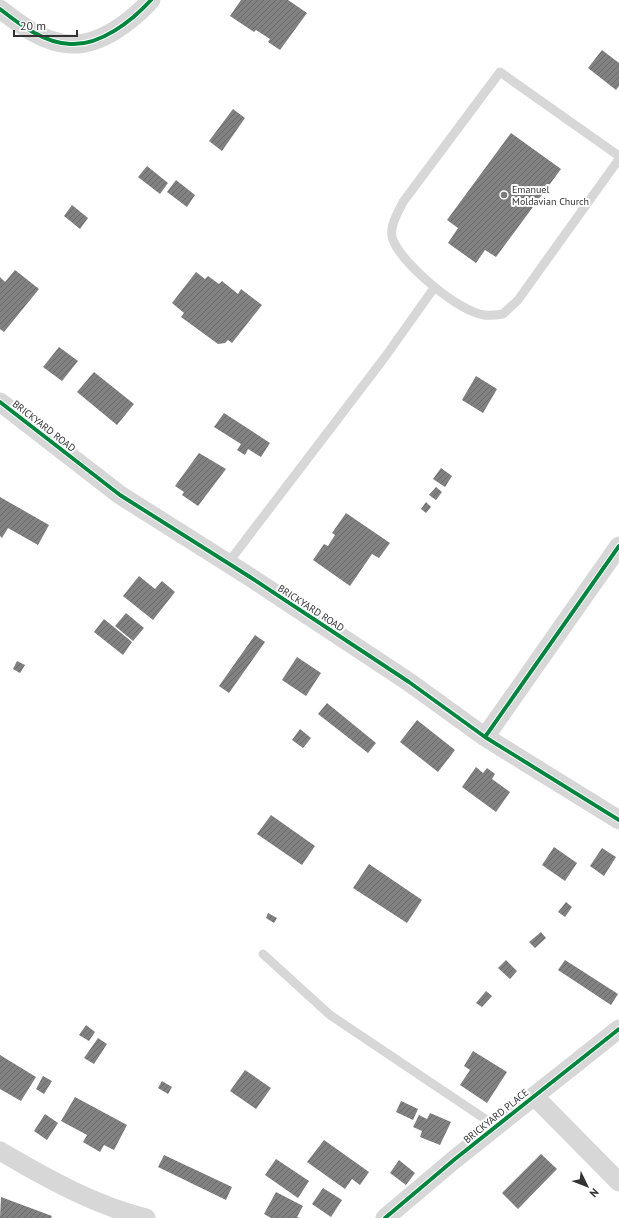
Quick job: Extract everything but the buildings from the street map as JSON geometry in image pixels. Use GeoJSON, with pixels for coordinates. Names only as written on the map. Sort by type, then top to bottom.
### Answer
{"type":"FeatureCollection","features":[{"type":"Feature","properties":{"kind":"street"},"geometry":{"type":"LineString","coordinates":[[0,9],[45,38],[70,44],[83,43],[114,30],[134,16],[151,0]]}},
{"type":"Feature","properties":{"kind":"street","name":"BRICKYARD ROAD"},"geometry":{"type":"LineString","coordinates":[[0,402],[120,495],[228,563],[409,682],[485,737],[619,820]]}},
{"type":"Feature","properties":{"kind":"street"},"geometry":{"type":"LineString","coordinates":[[485,737],[619,546]]}},
{"type":"Feature","properties":{"kind":"street","name":"BRICKYARD PLACE"},"geometry":{"type":"LineString","coordinates":[[385,1218],[455,1159],[619,1029]]}},
{"type":"Feature","properties":{"kind":"street"},"geometry":{"type":"LineString","coordinates":[[534,1096],[619,1182]]}},
{"type":"Feature","properties":{"kind":"street"},"geometry":{"type":"LineString","coordinates":[[0,1151],[54,1183],[128,1214],[146,1218]]}},
{"type":"Feature","properties":{"kind":"lane"},"geometry":{"type":"LineString","coordinates":[[500,72],[619,158],[518,300],[508,311],[503,314],[483,315],[459,304],[434,288],[404,257],[393,240],[394,222],[403,202],[500,72]]}},
{"type":"Feature","properties":{"kind":"lane"},"geometry":{"type":"LineString","coordinates":[[228,563],[380,363],[434,288]]}},
{"type":"Feature","properties":{"kind":"lane"},"geometry":{"type":"LineString","coordinates":[[263,954],[330,1015],[497,1127]]}},
{"type":"Feature","properties":{"kind":"cycle path"},"geometry":{"type":"LineString","coordinates":[[0,9],[15,21],[41,36],[60,43],[81,44],[93,41],[115,31],[135,16],[151,0]]}},
{"type":"Feature","properties":{"kind":"cycle path"},"geometry":{"type":"LineString","coordinates":[[0,402],[120,495],[250,577],[409,682],[485,737],[619,820]]}},
{"type":"Feature","properties":{"kind":"cycle path"},"geometry":{"type":"LineString","coordinates":[[485,737],[619,546]]}},
{"type":"Feature","properties":{"kind":"cycle path"},"geometry":{"type":"LineString","coordinates":[[385,1218],[455,1159],[619,1029]]}},
{"type":"Feature","properties":{"kind":"place","name":"Emanuel Moldavian Church"},"geometry":{"type":"Point","coordinates":[504,195]}}]}
